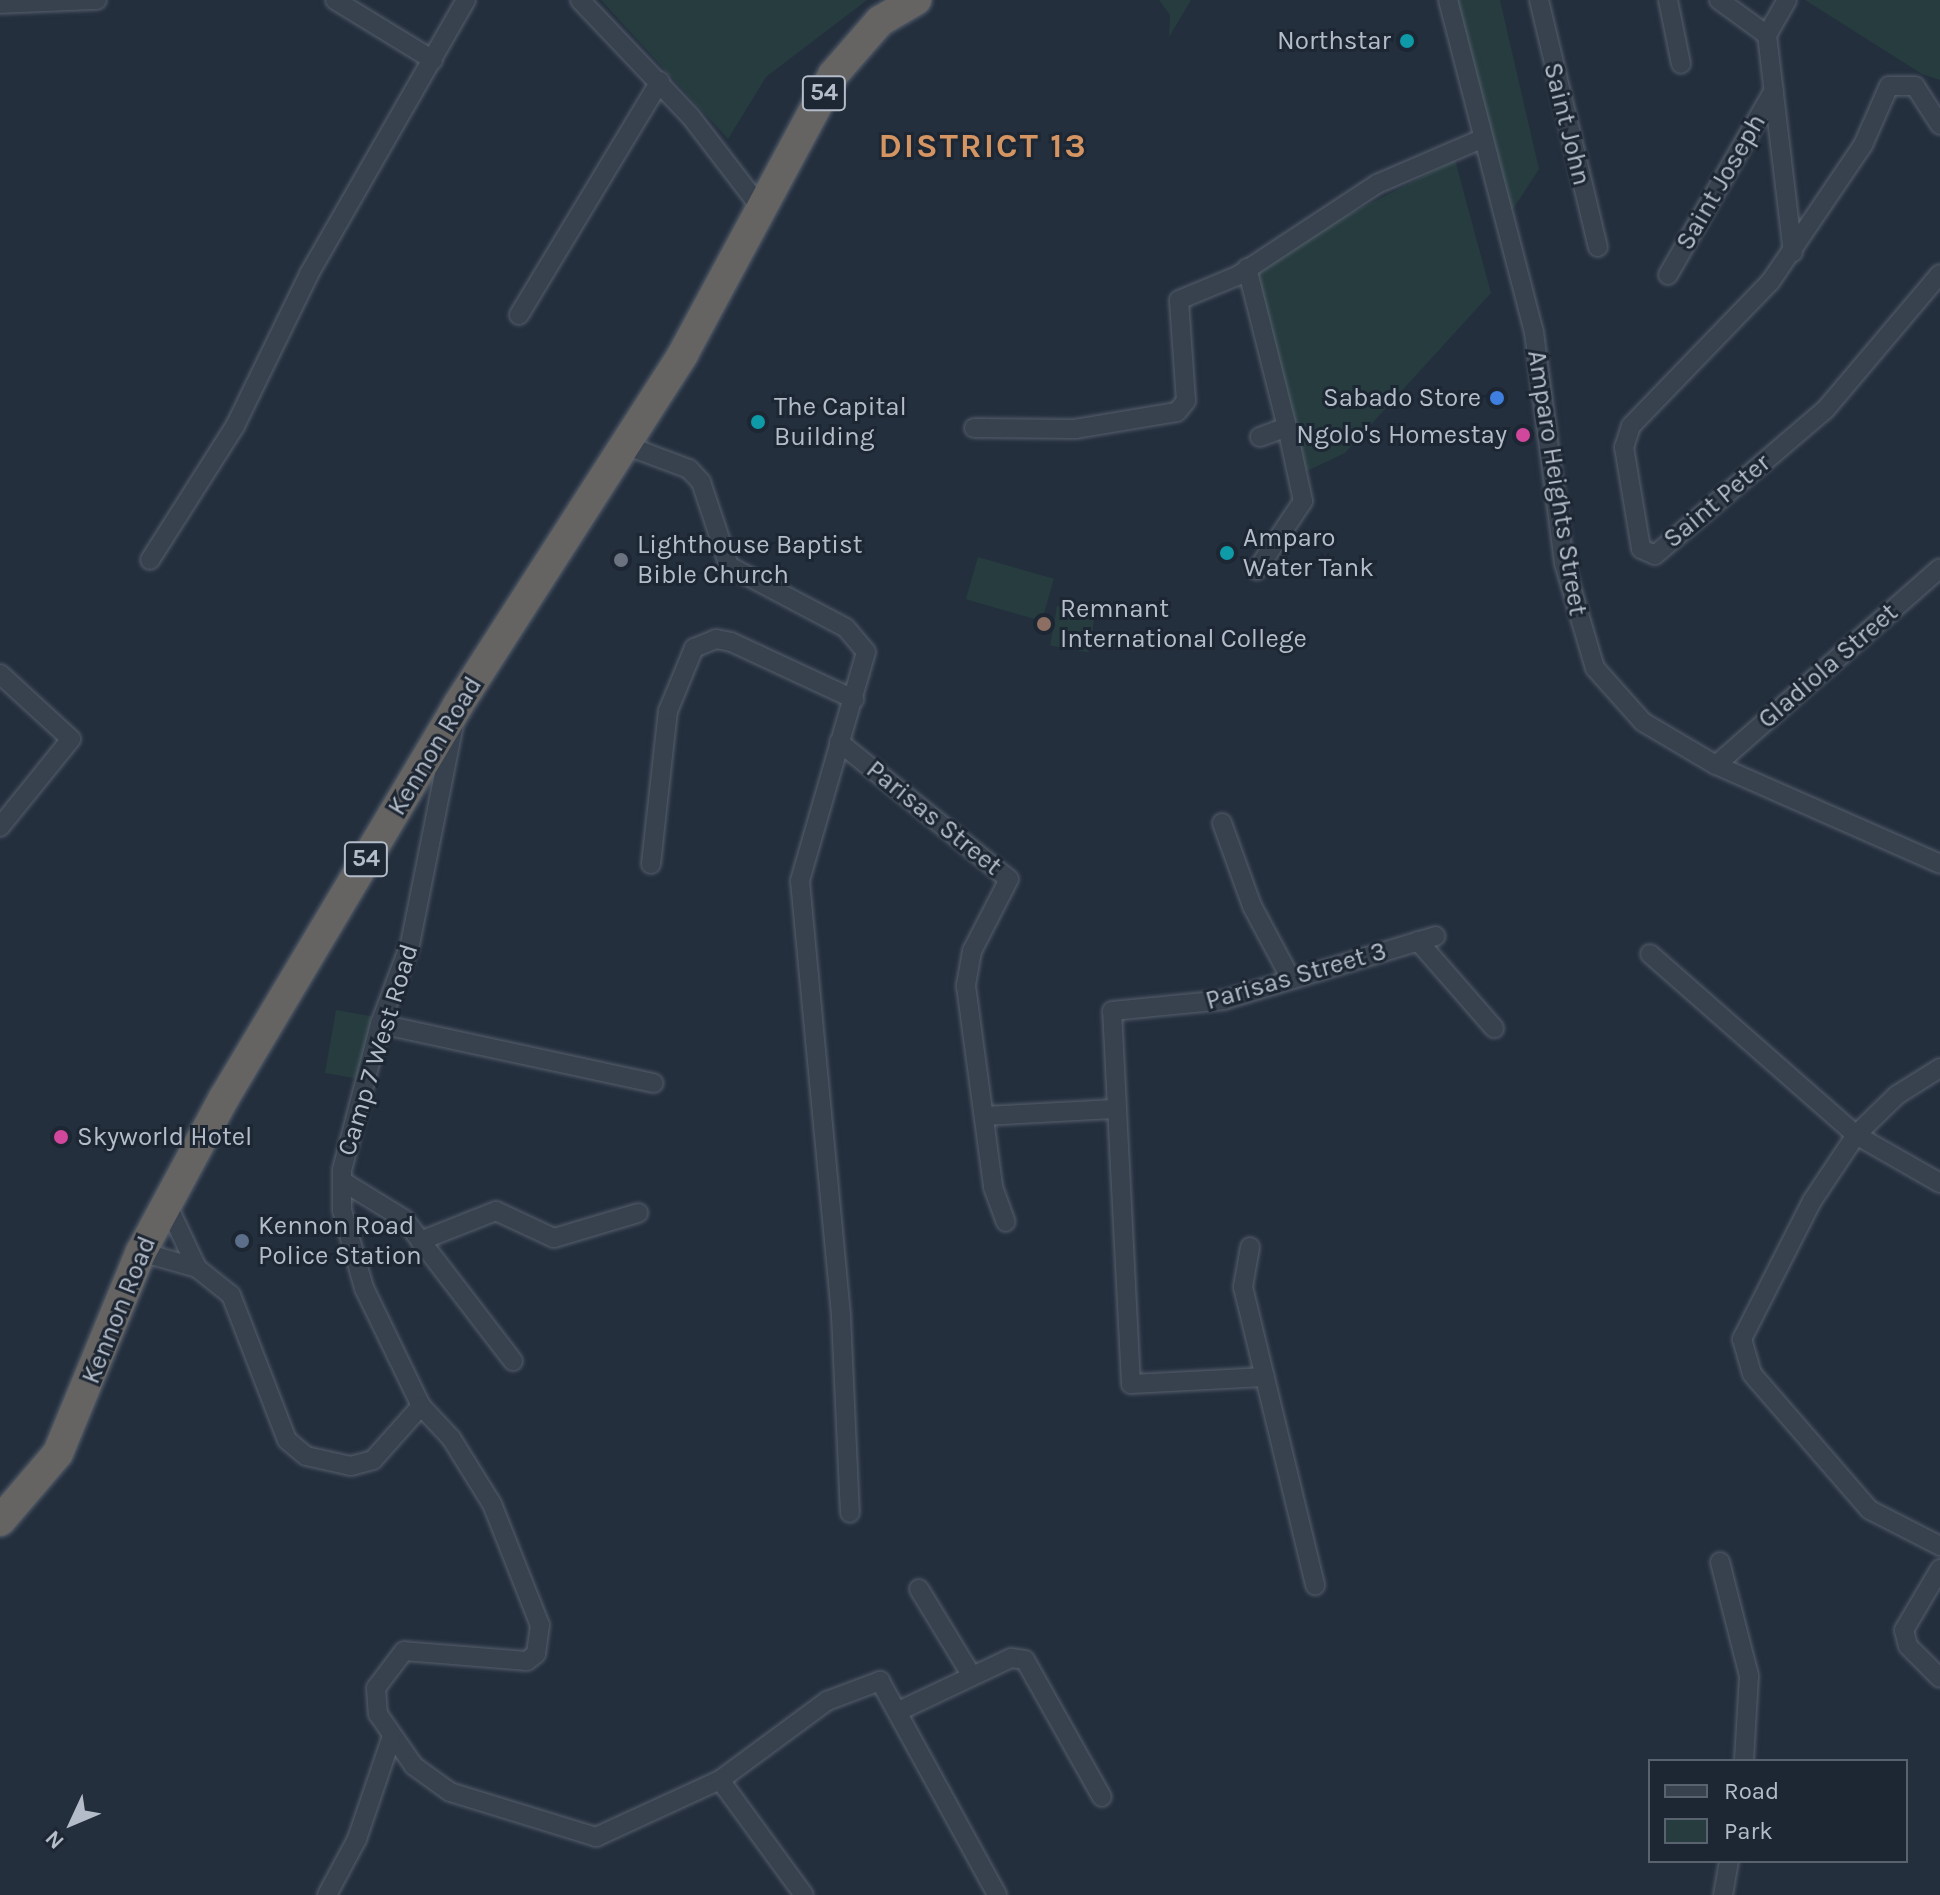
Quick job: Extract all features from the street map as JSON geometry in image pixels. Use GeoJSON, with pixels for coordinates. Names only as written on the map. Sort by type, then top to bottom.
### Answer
{"type":"FeatureCollection","features":[{"type":"Feature","properties":{"kind":"highway","name":"Kennon Road"},"geometry":{"type":"LineString","coordinates":[[0,1521],[58,1453],[165,1201],[458,705],[625,445],[833,75],[880,21],[916,0]]}},
{"type":"Feature","properties":{"kind":"street"},"geometry":{"type":"LineString","coordinates":[[0,4],[97,0]]}},
{"type":"Feature","properties":{"kind":"street"},"geometry":{"type":"LineString","coordinates":[[335,0],[433,60]]}},
{"type":"Feature","properties":{"kind":"street"},"geometry":{"type":"LineString","coordinates":[[150,560],[235,426],[309,274],[466,0]]}},
{"type":"Feature","properties":{"kind":"street"},"geometry":{"type":"LineString","coordinates":[[580,0],[660,81],[762,199]]}},
{"type":"Feature","properties":{"kind":"street","name":"Amparo Heights Street"},"geometry":{"type":"LineString","coordinates":[[1448,0],[1479,140],[1534,332],[1564,563],[1582,638],[1595,668],[1643,722],[1716,765],[1940,864]]}},
{"type":"Feature","properties":{"kind":"street","name":"Saint John"},"geometry":{"type":"LineString","coordinates":[[1539,0],[1598,247]]}},
{"type":"Feature","properties":{"kind":"street"},"geometry":{"type":"LineString","coordinates":[[1668,0],[1681,64]]}},
{"type":"Feature","properties":{"kind":"street"},"geometry":{"type":"LineString","coordinates":[[1719,0],[1767,35]]}},
{"type":"Feature","properties":{"kind":"street"},"geometry":{"type":"LineString","coordinates":[[1787,0],[1767,35],[1793,252]]}},
{"type":"Feature","properties":{"kind":"street"},"geometry":{"type":"LineString","coordinates":[[519,315],[660,81]]}},
{"type":"Feature","properties":{"kind":"street","name":"Saint Peter"},"geometry":{"type":"LineString","coordinates":[[1940,125],[1922,92],[1905,82],[1889,86],[1863,145],[1793,252],[1626,435],[1635,533],[1645,554],[1655,555],[1825,410],[1940,274]]}},
{"type":"Feature","properties":{"kind":"street","name":"Saint Joseph"},"geometry":{"type":"LineString","coordinates":[[1668,275],[1774,90]]}},
{"type":"Feature","properties":{"kind":"street"},"geometry":{"type":"LineString","coordinates":[[974,428],[1075,429],[1177,412],[1186,401],[1177,303],[1247,268],[1377,184],[1479,140]]}},
{"type":"Feature","properties":{"kind":"street"},"geometry":{"type":"LineString","coordinates":[[1247,268],[1303,501],[1287,534],[1257,570]]}},
{"type":"Feature","properties":{"kind":"street"},"geometry":{"type":"LineString","coordinates":[[1260,437],[1287,427]]}},
{"type":"Feature","properties":{"kind":"street"},"geometry":{"type":"LineString","coordinates":[[625,445],[689,469],[701,482],[729,566],[860,637],[866,660],[839,742],[800,881],[841,1316],[850,1513]]}},
{"type":"Feature","properties":{"kind":"street","name":"Gladiola Street"},"geometry":{"type":"LineString","coordinates":[[1716,765],[1940,568]]}},
{"type":"Feature","properties":{"kind":"street"},"geometry":{"type":"LineString","coordinates":[[651,864],[668,711],[694,648],[716,639],[731,642],[854,699]]}},
{"type":"Feature","properties":{"kind":"street"},"geometry":{"type":"LineString","coordinates":[[0,674],[71,739],[0,827]]}},
{"type":"Feature","properties":{"kind":"street","name":"Camp 7 West Road"},"geometry":{"type":"LineString","coordinates":[[391,1739],[376,1688],[404,1651],[527,1661],[536,1654],[540,1625],[492,1504],[421,1406],[350,1254],[342,1181],[380,1024],[410,944],[458,705]]}},
{"type":"Feature","properties":{"kind":"street","name":"Parisas Street"},"geometry":{"type":"LineString","coordinates":[[839,742],[1009,879],[967,970],[984,1116]]}},
{"type":"Feature","properties":{"kind":"street"},"geometry":{"type":"LineString","coordinates":[[1222,823],[1252,906],[1291,979]]}},
{"type":"Feature","properties":{"kind":"street","name":"Parisas Street 3"},"geometry":{"type":"LineString","coordinates":[[1114,1109],[1117,1006],[1209,1002],[1427,938],[1494,1028]]}},
{"type":"Feature","properties":{"kind":"street"},"geometry":{"type":"LineString","coordinates":[[1650,954],[1856,1135],[1940,1183]]}},
{"type":"Feature","properties":{"kind":"street"},"geometry":{"type":"LineString","coordinates":[[380,1024],[654,1083]]}},
{"type":"Feature","properties":{"kind":"street"},"geometry":{"type":"LineString","coordinates":[[1940,1068],[1897,1095],[1856,1135],[1759,1298],[1742,1339],[1743,1360],[1870,1510],[1940,1546]]}},
{"type":"Feature","properties":{"kind":"street"},"geometry":{"type":"LineString","coordinates":[[1006,1222],[984,1116],[1114,1109],[1131,1384],[1265,1377]]}},
{"type":"Feature","properties":{"kind":"street"},"geometry":{"type":"LineString","coordinates":[[342,1181],[404,1219],[513,1361]]}},
{"type":"Feature","properties":{"kind":"street"},"geometry":{"type":"LineString","coordinates":[[165,1201],[197,1268]]}},
{"type":"Feature","properties":{"kind":"street"},"geometry":{"type":"LineString","coordinates":[[420,1241],[496,1211],[554,1238],[638,1213]]}},
{"type":"Feature","properties":{"kind":"street"},"geometry":{"type":"LineString","coordinates":[[1250,1247],[1243,1287],[1315,1585]]}},
{"type":"Feature","properties":{"kind":"street"},"geometry":{"type":"LineString","coordinates":[[141,1252],[197,1268],[231,1295],[287,1440],[306,1456],[351,1466],[373,1460],[421,1406]]}},
{"type":"Feature","properties":{"kind":"street"},"geometry":{"type":"LineString","coordinates":[[1720,1562],[1749,1676],[1744,1759]]}},
{"type":"Feature","properties":{"kind":"street"},"geometry":{"type":"LineString","coordinates":[[1940,1569],[1906,1621],[1908,1646],[1940,1678]]}},
{"type":"Feature","properties":{"kind":"street"},"geometry":{"type":"LineString","coordinates":[[919,1589],[972,1676]]}},
{"type":"Feature","properties":{"kind":"street"},"geometry":{"type":"LineString","coordinates":[[901,1710],[972,1676],[1025,1660],[1102,1797]]}},
{"type":"Feature","properties":{"kind":"street"},"geometry":{"type":"LineString","coordinates":[[327,1895],[357,1839],[391,1739],[450,1792],[596,1837],[720,1780],[854,1687],[880,1681],[901,1710],[997,1895]]}},
{"type":"Feature","properties":{"kind":"street"},"geometry":{"type":"LineString","coordinates":[[720,1780],[804,1895]]}},
{"type":"Feature","properties":{"kind":"street"},"geometry":{"type":"LineString","coordinates":[[1723,1895],[1729,1863]]}},
{"type":"Feature","properties":{"kind":"green space"},"geometry":{"type":"Polygon","coordinates":[[[601,0],[867,0],[766,77],[728,139],[601,0]]]}},
{"type":"Feature","properties":{"kind":"green space"},"geometry":{"type":"Polygon","coordinates":[[[1159,0],[1191,0],[1169,37],[1170,15],[1159,0]]]}},
{"type":"Feature","properties":{"kind":"green space"},"geometry":{"type":"Polygon","coordinates":[[[1450,0],[1500,0],[1539,169],[1504,223],[1450,0]]]}},
{"type":"Feature","properties":{"kind":"green space"},"geometry":{"type":"Polygon","coordinates":[[[1805,0],[1940,0],[1940,80],[1922,74],[1805,0]]]}},
{"type":"Feature","properties":{"kind":"green space"},"geometry":{"type":"Polygon","coordinates":[[[1455,160],[1491,293],[1345,453],[1307,471],[1293,446],[1251,265],[1455,160]]]}},
{"type":"Feature","properties":{"kind":"green space"},"geometry":{"type":"Polygon","coordinates":[[[978,557],[1054,579],[1042,621],[966,599],[978,557]]]}},
{"type":"Feature","properties":{"kind":"green space"},"geometry":{"type":"Polygon","coordinates":[[[1057,606],[1095,613],[1088,652],[1050,645],[1057,606]]]}},
{"type":"Feature","properties":{"kind":"green space"},"geometry":{"type":"Polygon","coordinates":[[[336,1010],[371,1016],[360,1079],[325,1073],[336,1010]]]}},
{"type":"Feature","properties":{"kind":"place","name":"Northstar"},"geometry":{"type":"Point","coordinates":[1407,41]}},
{"type":"Feature","properties":{"kind":"place","name":"Sabado Store"},"geometry":{"type":"Point","coordinates":[1497,398]}},
{"type":"Feature","properties":{"kind":"place","name":"The Capital Building"},"geometry":{"type":"Point","coordinates":[758,422]}},
{"type":"Feature","properties":{"kind":"place","name":"Ngolo's Homestay"},"geometry":{"type":"Point","coordinates":[1523,435]}},
{"type":"Feature","properties":{"kind":"place","name":"Amparo Water Tank"},"geometry":{"type":"Point","coordinates":[1227,553]}},
{"type":"Feature","properties":{"kind":"place","name":"Lighthouse Baptist Bible Church"},"geometry":{"type":"Point","coordinates":[621,560]}},
{"type":"Feature","properties":{"kind":"place","name":"Remnant International College"},"geometry":{"type":"Point","coordinates":[1044,624]}},
{"type":"Feature","properties":{"kind":"place","name":"Skyworld Hotel"},"geometry":{"type":"Point","coordinates":[61,1137]}},
{"type":"Feature","properties":{"kind":"place","name":"Kennon Road Police Station"},"geometry":{"type":"Point","coordinates":[242,1241]}},
{"type":"Feature","properties":{"kind":"district","name":"DISTRICT 13"},"geometry":{"type":"Point","coordinates":[983,147]}}]}
